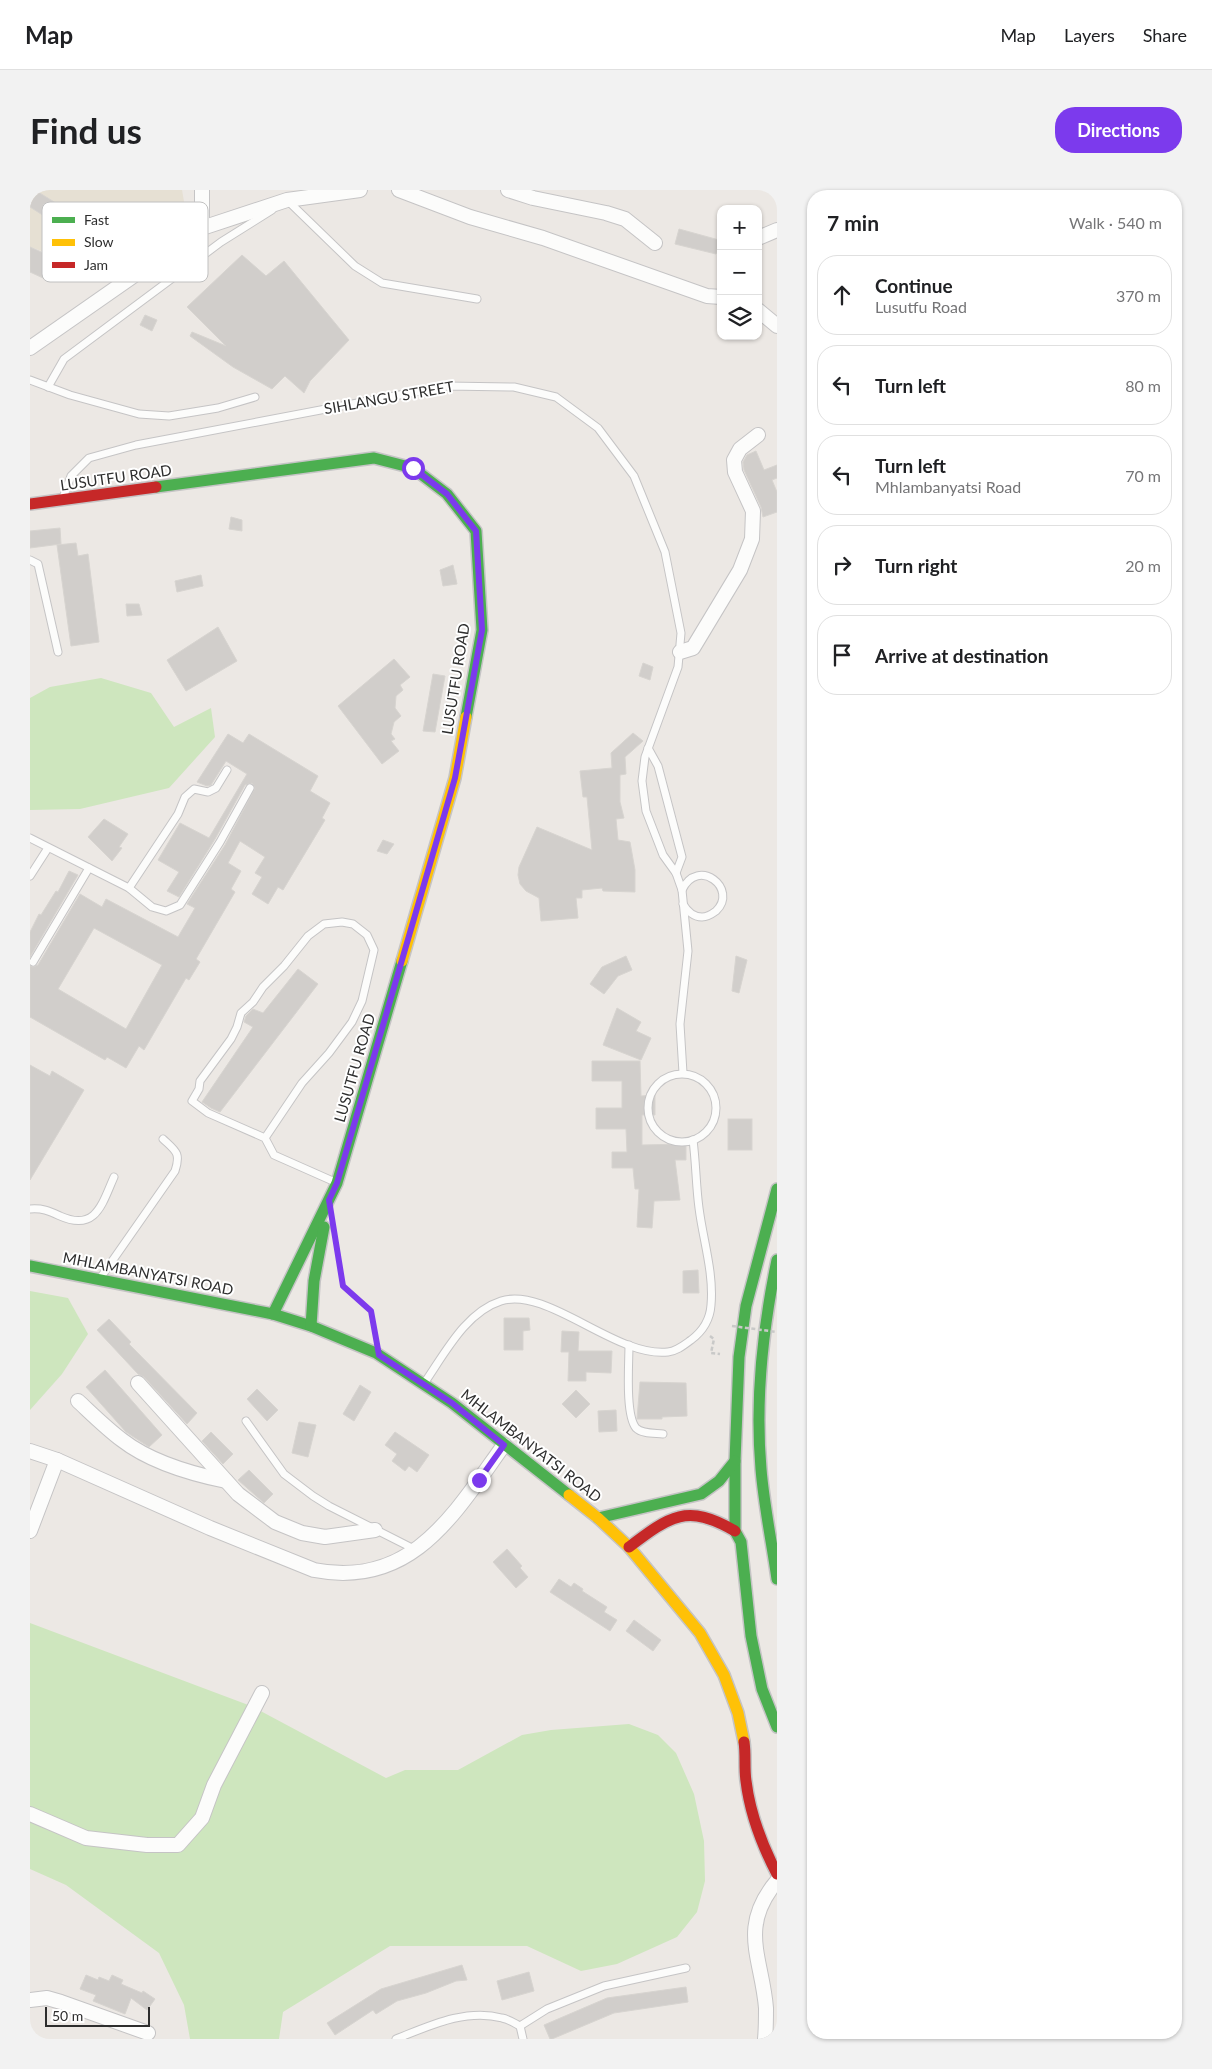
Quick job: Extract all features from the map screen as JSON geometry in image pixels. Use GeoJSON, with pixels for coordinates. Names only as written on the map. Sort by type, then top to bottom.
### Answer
{"type":"FeatureCollection","features":[{"type":"Feature","properties":{"kind":"main road","name":"LUSUTFU ROAD"},"geometry":{"type":"LineString","coordinates":[[30,504],[374,458],[413,468],[447,494],[476,531],[482,630],[455,778],[337,1183],[273,1314]]}},
{"type":"Feature","properties":{"kind":"main road"},"geometry":{"type":"LineString","coordinates":[[777,1189],[745,1314],[739,1357],[735,1461],[735,1531],[741,1542],[751,1636],[762,1690],[777,1727]]}},
{"type":"Feature","properties":{"kind":"main road","name":"LUSUTFU ROAD"},"geometry":{"type":"LineString","coordinates":[[311,1326],[314,1281],[329,1200]]}},
{"type":"Feature","properties":{"kind":"main road"},"geometry":{"type":"LineString","coordinates":[[777,1260],[771,1288],[760,1384],[761,1469],[777,1579]]}},
{"type":"Feature","properties":{"kind":"main road","name":"MHLAMBANYATSI ROAD"},"geometry":{"type":"LineString","coordinates":[[30,1266],[273,1314],[311,1326],[379,1355],[452,1403],[598,1518],[629,1547],[700,1633],[724,1675],[738,1713],[745,1748],[746,1781],[754,1820],[765,1851],[777,1874]]}},
{"type":"Feature","properties":{"kind":"main road"},"geometry":{"type":"LineString","coordinates":[[598,1518],[701,1494],[719,1480],[735,1461]]}},
{"type":"Feature","properties":{"kind":"main road"},"geometry":{"type":"LineString","coordinates":[[629,1547],[660,1524],[675,1516],[694,1515],[712,1518],[735,1531]]}},
{"type":"Feature","properties":{"kind":"street"},"geometry":{"type":"LineString","coordinates":[[208,226],[287,200],[360,190]]}},
{"type":"Feature","properties":{"kind":"street"},"geometry":{"type":"LineString","coordinates":[[399,190],[470,217],[552,242],[706,296],[717,297]]}},
{"type":"Feature","properties":{"kind":"street"},"geometry":{"type":"LineString","coordinates":[[508,190],[532,198],[625,219],[655,243]]}},
{"type":"Feature","properties":{"kind":"street"},"geometry":{"type":"LineString","coordinates":[[762,236],[777,230]]}},
{"type":"Feature","properties":{"kind":"street"},"geometry":{"type":"LineString","coordinates":[[30,348],[125,282]]}},
{"type":"Feature","properties":{"kind":"street"},"geometry":{"type":"LineString","coordinates":[[762,313],[777,326]]}},
{"type":"Feature","properties":{"kind":"street"},"geometry":{"type":"LineString","coordinates":[[680,652],[693,648],[740,570],[752,539],[753,511],[735,472],[734,460],[740,449],[758,435]]}},
{"type":"Feature","properties":{"kind":"street"},"geometry":{"type":"LineString","coordinates":[[138,1383],[238,1494],[275,1522],[302,1533],[325,1537],[375,1530]]}},
{"type":"Feature","properties":{"kind":"street"},"geometry":{"type":"LineString","coordinates":[[78,1401],[123,1441],[163,1463],[202,1476],[226,1481]]}},
{"type":"Feature","properties":{"kind":"street"},"geometry":{"type":"LineString","coordinates":[[30,1451],[57,1460],[210,1528],[314,1570],[331,1574],[353,1574],[400,1561],[416,1550],[447,1523],[504,1445]]}},
{"type":"Feature","properties":{"kind":"street"},"geometry":{"type":"LineString","coordinates":[[30,1531],[57,1460]]}},
{"type":"Feature","properties":{"kind":"street"},"geometry":{"type":"LineString","coordinates":[[30,1814],[86,1838],[147,1845],[178,1846],[202,1818],[214,1784],[262,1693]]}},
{"type":"Feature","properties":{"kind":"street"},"geometry":{"type":"LineString","coordinates":[[765,2039],[766,2008],[755,1947],[756,1922],[766,1894],[777,1881]]}},
{"type":"Feature","properties":{"kind":"street"},"geometry":{"type":"LineString","coordinates":[[30,2000],[47,1998],[148,2033]]}},
{"type":"Feature","properties":{"kind":"lane"},"geometry":{"type":"LineString","coordinates":[[208,252],[287,200],[355,266],[382,283],[477,299]]}},
{"type":"Feature","properties":{"kind":"lane"},"geometry":{"type":"LineString","coordinates":[[48,387],[64,359],[167,282]]}},
{"type":"Feature","properties":{"kind":"lane"},"geometry":{"type":"LineString","coordinates":[[30,380],[70,395],[139,414],[169,416],[218,408],[255,397]]}},
{"type":"Feature","properties":{"kind":"lane","name":"SIHLANGU STREET"},"geometry":{"type":"LineString","coordinates":[[62,500],[72,476],[89,458],[136,445],[447,386],[514,387],[556,397],[598,428],[634,476],[665,552],[681,633],[678,667],[645,757],[642,781],[646,811],[663,855],[676,873],[682,890],[688,951],[680,1024],[683,1073]]}},
{"type":"Feature","properties":{"kind":"lane"},"geometry":{"type":"LineString","coordinates":[[30,560],[38,564],[58,652]]}},
{"type":"Feature","properties":{"kind":"lane","name":"SIHLANGU STREET"},"geometry":{"type":"LineString","coordinates":[[648,748],[658,766],[682,857],[676,873]]}},
{"type":"Feature","properties":{"kind":"lane"},"geometry":{"type":"LineString","coordinates":[[128,888],[178,814],[185,797],[194,789],[208,792],[216,788],[227,770]]}},
{"type":"Feature","properties":{"kind":"lane"},"geometry":{"type":"LineString","coordinates":[[30,838],[128,888],[152,907],[166,911],[180,905],[220,842],[250,788]]}},
{"type":"Feature","properties":{"kind":"lane"},"geometry":{"type":"LineString","coordinates":[[30,876],[48,848]]}},
{"type":"Feature","properties":{"kind":"lane"},"geometry":{"type":"LineString","coordinates":[[33,962],[89,868]]}},
{"type":"Feature","properties":{"kind":"lane"},"geometry":{"type":"LineString","coordinates":[[682,890],[690,879],[702,875],[708,876],[719,884],[723,896],[722,903],[714,913],[701,917],[689,912],[682,902]]}},
{"type":"Feature","properties":{"kind":"lane"},"geometry":{"type":"LineString","coordinates":[[265,1138],[302,1083],[329,1053],[352,1022],[362,1001],[374,950],[368,935],[353,924],[342,922],[324,924],[308,936],[284,966],[263,987],[253,1002],[241,1013],[231,1039],[200,1081],[199,1089],[192,1101],[208,1113],[265,1138],[274,1154],[337,1183]]}},
{"type":"Feature","properties":{"kind":"lane"},"geometry":{"type":"LineString","coordinates":[[683,1073],[692,1075],[708,1085],[716,1102],[716,1112],[709,1130],[693,1140],[682,1142],[667,1138],[655,1128],[648,1108],[650,1097],[655,1087],[667,1077],[683,1073]]}},
{"type":"Feature","properties":{"kind":"lane"},"geometry":{"type":"LineString","coordinates":[[99,1279],[175,1171],[179,1160],[176,1152],[163,1139]]}},
{"type":"Feature","properties":{"kind":"lane"},"geometry":{"type":"LineString","coordinates":[[423,1384],[467,1324],[485,1307],[503,1300],[522,1298],[552,1309],[629,1346],[657,1352],[670,1352],[698,1335],[707,1324],[711,1306],[710,1276],[698,1207],[693,1140]]}},
{"type":"Feature","properties":{"kind":"lane"},"geometry":{"type":"LineString","coordinates":[[30,1208],[44,1208],[72,1221],[83,1221],[96,1215],[114,1177]]}},
{"type":"Feature","properties":{"kind":"lane"},"geometry":{"type":"LineString","coordinates":[[629,1346],[630,1413],[636,1428],[643,1432],[663,1434]]}},
{"type":"Feature","properties":{"kind":"lane"},"geometry":{"type":"LineString","coordinates":[[246,1421],[284,1474],[329,1506],[416,1550]]}},
{"type":"Feature","properties":{"kind":"lane"},"geometry":{"type":"LineString","coordinates":[[520,2026],[548,2010],[604,1986],[686,1968]]}},
{"type":"Feature","properties":{"kind":"lane"},"geometry":{"type":"LineString","coordinates":[[396,2039],[462,2016],[502,2018],[520,2026]]}},
{"type":"Feature","properties":{"kind":"lane"},"geometry":{"type":"LineString","coordinates":[[520,2026],[523,2039]]}},
{"type":"Feature","properties":{"kind":"path"},"geometry":{"type":"LineString","coordinates":[[337,1246],[343,1286],[371,1311],[379,1355]]}},
{"type":"Feature","properties":{"kind":"path"},"geometry":{"type":"LineString","coordinates":[[732,1326],[777,1332]]}},
{"type":"Feature","properties":{"kind":"shaded area"},"geometry":{"type":"Polygon","coordinates":[[[30,190],[182,190],[184,202],[42,202],[42,251],[30,247],[30,190]]]}},
{"type":"Feature","properties":{"kind":"green space"},"geometry":{"type":"Polygon","coordinates":[[[101,678],[151,693],[174,727],[211,708],[215,737],[169,788],[80,809],[30,810],[30,698],[50,687],[101,678]]]}},
{"type":"Feature","properties":{"kind":"green space"},"geometry":{"type":"Polygon","coordinates":[[[30,1291],[68,1298],[88,1334],[62,1374],[30,1410],[30,1291]]]}},
{"type":"Feature","properties":{"kind":"green space"},"geometry":{"type":"Polygon","coordinates":[[[30,1623],[251,1706],[386,1778],[405,1770],[458,1770],[522,1735],[551,1730],[629,1724],[658,1735],[676,1753],[694,1794],[704,1841],[705,1881],[697,1912],[677,1937],[617,1964],[581,1971],[527,1946],[390,1946],[283,2012],[279,2039],[190,2039],[184,2005],[159,1953],[66,1885],[30,1869],[30,1623]]]}},
{"type":"Feature","properties":{"kind":"building"},"geometry":{"type":"Polygon","coordinates":[[[30,190],[35,190],[54,202],[42,202],[42,215],[30,207],[30,190]]]}},
{"type":"Feature","properties":{"kind":"building"},"geometry":{"type":"Polygon","coordinates":[[[679,229],[717,239],[717,249],[716,254],[675,244],[679,229]]]}},
{"type":"Feature","properties":{"kind":"building"},"geometry":{"type":"Polygon","coordinates":[[[30,247],[42,252],[42,278],[30,272],[30,247]]]}},
{"type":"Feature","properties":{"kind":"building"},"geometry":{"type":"Polygon","coordinates":[[[242,255],[266,276],[284,261],[349,340],[310,381],[304,393],[285,376],[272,389],[233,367],[190,336],[192,332],[226,346],[187,307],[242,255]]]}},
{"type":"Feature","properties":{"kind":"building"},"geometry":{"type":"Polygon","coordinates":[[[145,315],[157,320],[152,331],[140,325],[145,315]]]}},
{"type":"Feature","properties":{"kind":"building"},"geometry":{"type":"Polygon","coordinates":[[[756,451],[764,470],[777,465],[777,478],[772,480],[777,492],[777,512],[763,517],[761,507],[744,470],[743,462],[747,455],[756,451]]]}},
{"type":"Feature","properties":{"kind":"building"},"geometry":{"type":"Polygon","coordinates":[[[231,517],[242,520],[242,531],[229,529],[231,517]]]}},
{"type":"Feature","properties":{"kind":"building"},"geometry":{"type":"Polygon","coordinates":[[[60,528],[61,544],[30,548],[30,531],[60,528]]]}},
{"type":"Feature","properties":{"kind":"building"},"geometry":{"type":"Polygon","coordinates":[[[76,543],[78,556],[88,554],[99,642],[71,646],[57,545],[76,543]]]}},
{"type":"Feature","properties":{"kind":"building"},"geometry":{"type":"Polygon","coordinates":[[[453,565],[457,584],[443,586],[440,570],[453,565]]]}},
{"type":"Feature","properties":{"kind":"building"},"geometry":{"type":"Polygon","coordinates":[[[201,575],[203,586],[177,592],[175,581],[201,575]]]}},
{"type":"Feature","properties":{"kind":"building"},"geometry":{"type":"Polygon","coordinates":[[[126,604],[139,604],[142,615],[127,616],[126,604]]]}},
{"type":"Feature","properties":{"kind":"building"},"geometry":{"type":"Polygon","coordinates":[[[218,627],[237,661],[186,691],[167,660],[218,627]]]}},
{"type":"Feature","properties":{"kind":"building"},"geometry":{"type":"Polygon","coordinates":[[[394,659],[410,677],[400,685],[403,690],[396,696],[395,708],[401,716],[394,722],[391,734],[395,739],[391,741],[399,751],[382,764],[338,706],[394,659]]]}},
{"type":"Feature","properties":{"kind":"building"},"geometry":{"type":"Polygon","coordinates":[[[643,663],[653,667],[650,680],[639,676],[643,663]]]}},
{"type":"Feature","properties":{"kind":"building"},"geometry":{"type":"Polygon","coordinates":[[[433,674],[445,676],[435,732],[423,731],[433,674]]]}},
{"type":"Feature","properties":{"kind":"building"},"geometry":{"type":"Polygon","coordinates":[[[633,733],[643,741],[625,757],[626,774],[620,775],[620,802],[624,818],[616,819],[618,840],[630,842],[635,870],[635,892],[603,891],[602,888],[582,890],[582,898],[576,898],[578,918],[541,921],[539,898],[526,891],[520,884],[518,875],[519,867],[537,827],[592,850],[587,797],[583,797],[580,771],[612,768],[611,753],[633,733]]]}},
{"type":"Feature","properties":{"kind":"building"},"geometry":{"type":"Polygon","coordinates":[[[228,734],[243,743],[249,734],[318,776],[310,791],[330,803],[322,818],[325,820],[283,890],[278,887],[268,904],[252,894],[262,877],[255,873],[265,857],[240,841],[228,863],[241,871],[231,889],[235,892],[196,959],[200,962],[189,980],[186,978],[144,1050],[139,1046],[126,1068],[107,1057],[105,1060],[30,1017],[30,966],[38,965],[80,894],[102,907],[106,899],[178,937],[195,908],[187,904],[225,845],[255,788],[252,783],[245,785],[215,839],[179,897],[167,891],[179,872],[158,860],[180,823],[209,838],[247,774],[226,761],[211,785],[207,786],[197,782],[228,734]],[[94,928],[58,989],[126,1029],[162,965],[94,928]]]}},
{"type":"Feature","properties":{"kind":"building"},"geometry":{"type":"Polygon","coordinates":[[[104,819],[128,834],[119,847],[122,848],[112,861],[88,837],[104,819]]]}},
{"type":"Feature","properties":{"kind":"building"},"geometry":{"type":"Polygon","coordinates":[[[383,840],[394,844],[387,854],[377,851],[383,840]]]}},
{"type":"Feature","properties":{"kind":"building"},"geometry":{"type":"Polygon","coordinates":[[[69,871],[78,875],[30,957],[30,932],[39,914],[41,915],[56,891],[58,892],[69,871]]]}},
{"type":"Feature","properties":{"kind":"building"},"geometry":{"type":"Polygon","coordinates":[[[626,956],[632,970],[618,976],[604,994],[590,984],[602,967],[626,956]]]}},
{"type":"Feature","properties":{"kind":"building"},"geometry":{"type":"Polygon","coordinates":[[[736,956],[747,960],[739,993],[732,991],[736,956]]]}},
{"type":"Feature","properties":{"kind":"building"},"geometry":{"type":"Polygon","coordinates":[[[298,969],[318,984],[220,1112],[202,1102],[253,1027],[244,1022],[246,1016],[253,1009],[263,1013],[298,969]]]}},
{"type":"Feature","properties":{"kind":"building"},"geometry":{"type":"Polygon","coordinates":[[[617,1008],[641,1022],[636,1031],[651,1038],[641,1060],[603,1045],[617,1008]]]}},
{"type":"Feature","properties":{"kind":"building"},"geometry":{"type":"Polygon","coordinates":[[[592,1061],[640,1061],[641,1096],[655,1095],[655,1115],[642,1115],[642,1145],[686,1144],[686,1160],[675,1160],[680,1200],[654,1201],[652,1228],[637,1227],[639,1189],[635,1189],[633,1168],[612,1168],[612,1152],[627,1152],[626,1129],[596,1129],[596,1108],[622,1108],[622,1081],[592,1081],[592,1061]]]}},
{"type":"Feature","properties":{"kind":"building"},"geometry":{"type":"Polygon","coordinates":[[[30,1065],[50,1076],[52,1071],[84,1090],[30,1180],[30,1065]]]}},
{"type":"Feature","properties":{"kind":"building"},"geometry":{"type":"Polygon","coordinates":[[[728,1119],[752,1119],[752,1150],[728,1150],[728,1119]]]}},
{"type":"Feature","properties":{"kind":"building"},"geometry":{"type":"Polygon","coordinates":[[[698,1270],[699,1293],[683,1293],[683,1271],[698,1270]]]}},
{"type":"Feature","properties":{"kind":"building"},"geometry":{"type":"Polygon","coordinates":[[[504,1318],[529,1318],[530,1330],[523,1331],[523,1350],[504,1350],[504,1318]]]}},
{"type":"Feature","properties":{"kind":"building"},"geometry":{"type":"Polygon","coordinates":[[[109,1319],[131,1342],[129,1344],[197,1413],[187,1424],[97,1330],[109,1319]]]}},
{"type":"Feature","properties":{"kind":"building"},"geometry":{"type":"Polygon","coordinates":[[[562,1331],[579,1332],[578,1351],[612,1351],[611,1373],[586,1372],[586,1381],[568,1381],[569,1352],[561,1352],[562,1331]]]}},
{"type":"Feature","properties":{"kind":"building"},"geometry":{"type":"Polygon","coordinates":[[[105,1370],[162,1435],[149,1447],[126,1432],[86,1387],[105,1370]]]}},
{"type":"Feature","properties":{"kind":"building"},"geometry":{"type":"Polygon","coordinates":[[[640,1382],[686,1383],[687,1416],[637,1419],[640,1382]]]}},
{"type":"Feature","properties":{"kind":"building"},"geometry":{"type":"Polygon","coordinates":[[[360,1385],[371,1392],[354,1421],[343,1414],[360,1385]]]}},
{"type":"Feature","properties":{"kind":"building"},"geometry":{"type":"Polygon","coordinates":[[[257,1389],[278,1410],[267,1421],[247,1399],[257,1389]]]}},
{"type":"Feature","properties":{"kind":"building"},"geometry":{"type":"Polygon","coordinates":[[[576,1390],[590,1404],[576,1418],[562,1404],[576,1390]]]}},
{"type":"Feature","properties":{"kind":"building"},"geometry":{"type":"Polygon","coordinates":[[[616,1410],[617,1431],[599,1432],[598,1411],[616,1410]]]}},
{"type":"Feature","properties":{"kind":"building"},"geometry":{"type":"Polygon","coordinates":[[[299,1422],[316,1425],[308,1457],[292,1453],[299,1422]]]}},
{"type":"Feature","properties":{"kind":"building"},"geometry":{"type":"Polygon","coordinates":[[[211,1432],[233,1454],[223,1464],[202,1441],[211,1432]]]}},
{"type":"Feature","properties":{"kind":"building"},"geometry":{"type":"Polygon","coordinates":[[[395,1432],[429,1455],[417,1472],[409,1466],[405,1471],[392,1461],[397,1454],[385,1445],[395,1432]]]}},
{"type":"Feature","properties":{"kind":"building"},"geometry":{"type":"Polygon","coordinates":[[[249,1470],[273,1494],[264,1503],[238,1480],[249,1470]]]}},
{"type":"Feature","properties":{"kind":"building"},"geometry":{"type":"Polygon","coordinates":[[[507,1549],[522,1566],[520,1568],[528,1577],[516,1588],[493,1562],[507,1549]]]}},
{"type":"Feature","properties":{"kind":"building"},"geometry":{"type":"Polygon","coordinates":[[[559,1579],[571,1587],[574,1583],[583,1589],[582,1591],[607,1607],[604,1612],[617,1620],[610,1631],[550,1592],[559,1579]]]}},
{"type":"Feature","properties":{"kind":"building"},"geometry":{"type":"Polygon","coordinates":[[[634,1620],[661,1640],[653,1651],[626,1631],[634,1620]]]}},
{"type":"Feature","properties":{"kind":"building"},"geometry":{"type":"Polygon","coordinates":[[[462,1965],[467,1980],[456,1981],[426,1993],[397,2001],[376,2014],[373,2010],[335,2035],[327,2023],[381,1989],[462,1965]]]}},
{"type":"Feature","properties":{"kind":"building"},"geometry":{"type":"Polygon","coordinates":[[[529,1972],[534,1991],[502,2000],[497,1981],[529,1972]]]}},
{"type":"Feature","properties":{"kind":"building"},"geometry":{"type":"Polygon","coordinates":[[[86,1975],[98,1980],[99,1977],[109,1981],[112,1975],[123,1980],[121,1984],[142,1993],[143,1991],[155,1999],[147,2010],[131,1998],[125,2014],[93,2001],[96,1995],[80,1989],[86,1975]]]}},
{"type":"Feature","properties":{"kind":"building"},"geometry":{"type":"Polygon","coordinates":[[[686,1987],[688,2002],[614,2013],[552,2039],[550,2039],[544,2025],[607,1998],[686,1987]]]}},
{"type":"Feature","properties":{"kind":"traffic: fast"},"geometry":{"type":"LineString","coordinates":[[156,487],[374,458],[413,468],[447,494],[476,531],[482,630],[466,717]]}},
{"type":"Feature","properties":{"kind":"traffic: fast"},"geometry":{"type":"LineString","coordinates":[[273,1314],[337,1183],[402,961]]}},
{"type":"Feature","properties":{"kind":"traffic: fast"},"geometry":{"type":"LineString","coordinates":[[777,1189],[746,1306],[739,1357],[735,1461],[735,1531],[741,1542],[751,1636],[762,1689],[777,1727]]}},
{"type":"Feature","properties":{"kind":"traffic: fast"},"geometry":{"type":"LineString","coordinates":[[311,1326],[314,1281],[324,1227]]}},
{"type":"Feature","properties":{"kind":"traffic: fast"},"geometry":{"type":"LineString","coordinates":[[777,1260],[764,1337],[759,1417],[762,1483],[777,1579]]}},
{"type":"Feature","properties":{"kind":"traffic: fast"},"geometry":{"type":"LineString","coordinates":[[30,1266],[273,1314],[311,1326],[376,1353],[452,1403],[569,1495]]}},
{"type":"Feature","properties":{"kind":"traffic: fast"},"geometry":{"type":"LineString","coordinates":[[598,1518],[701,1494],[719,1481],[735,1461]]}},
{"type":"Feature","properties":{"kind":"traffic: slow"},"geometry":{"type":"LineString","coordinates":[[402,961],[455,778],[466,717]]}},
{"type":"Feature","properties":{"kind":"traffic: slow"},"geometry":{"type":"LineString","coordinates":[[569,1495],[598,1518],[629,1547],[700,1633],[724,1675],[738,1713],[744,1742]]}},
{"type":"Feature","properties":{"kind":"traffic: jam"},"geometry":{"type":"LineString","coordinates":[[30,504],[156,487]]}},
{"type":"Feature","properties":{"kind":"traffic: jam"},"geometry":{"type":"LineString","coordinates":[[629,1547],[656,1527],[679,1517],[704,1517],[735,1531]]}},
{"type":"Feature","properties":{"kind":"traffic: jam"},"geometry":{"type":"LineString","coordinates":[[744,1742],[745,1776],[750,1805],[766,1852],[777,1874]]}},
{"type":"Feature","properties":{"kind":"route"},"geometry":{"type":"LineString","coordinates":[[413,468],[447,494],[476,531],[482,630],[455,778],[337,1183],[329,1200],[343,1286],[371,1311],[379,1355],[452,1403],[504,1445],[479,1480]]}}]}
